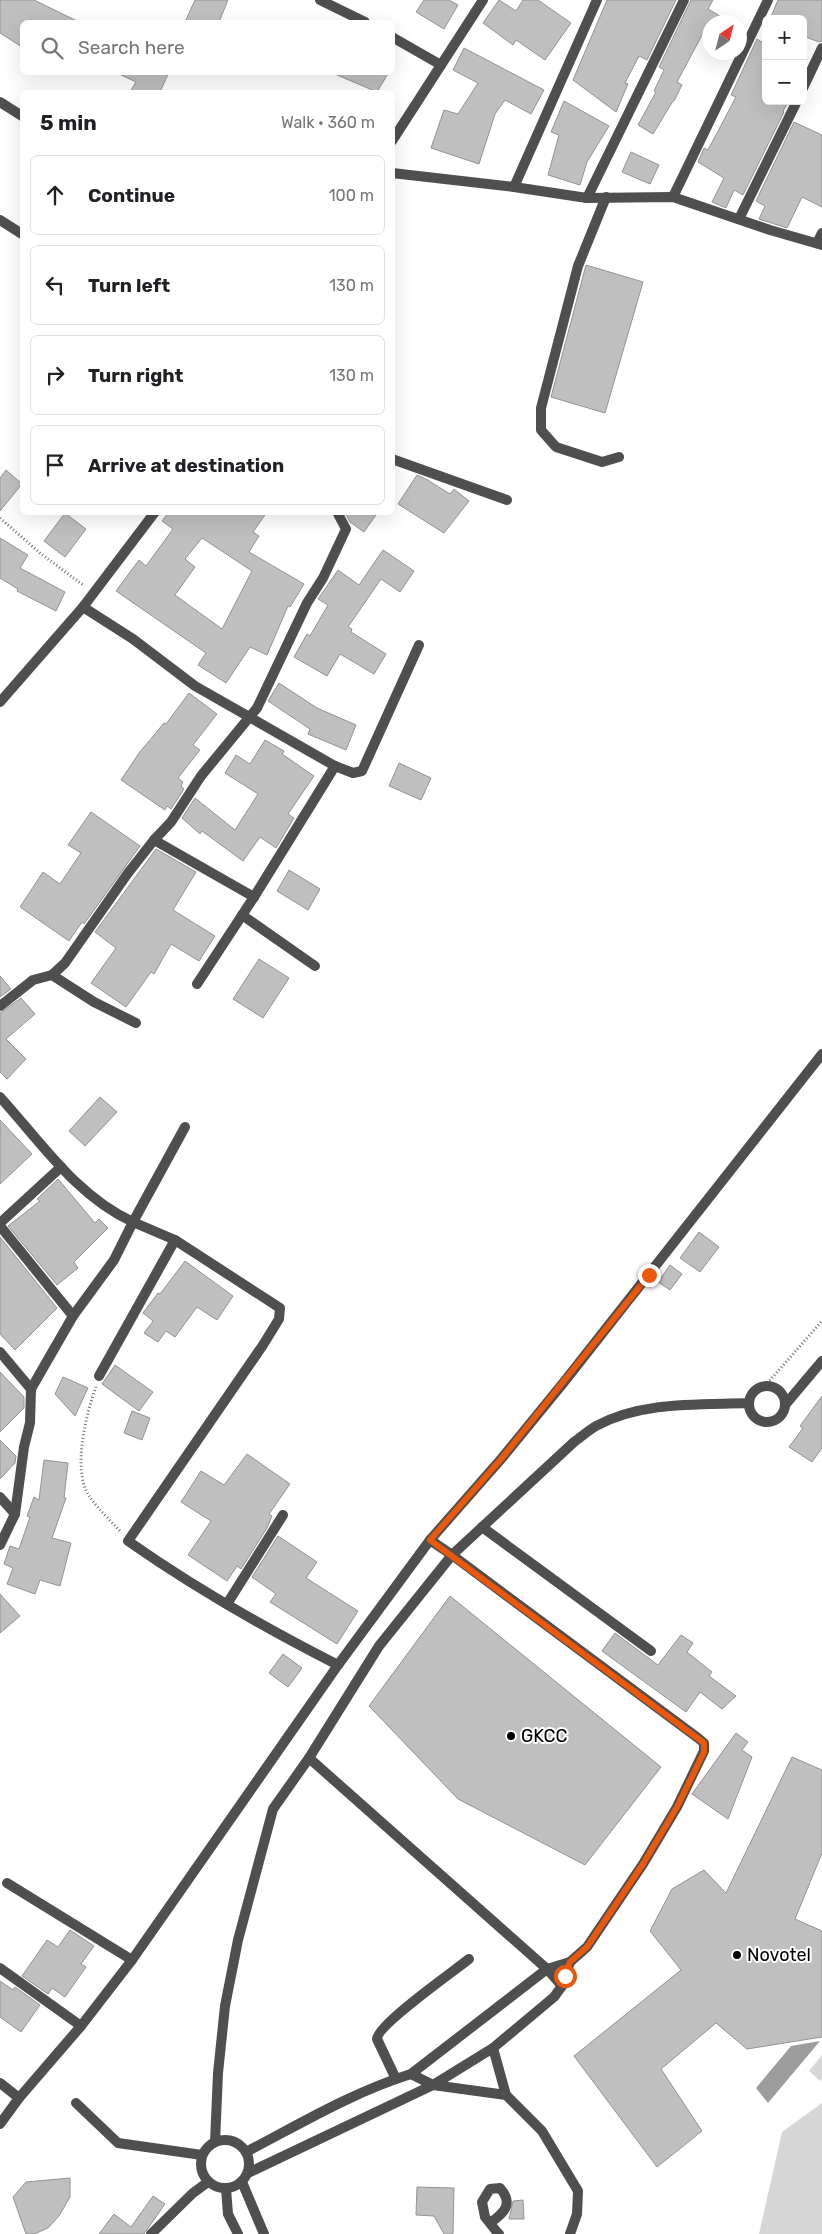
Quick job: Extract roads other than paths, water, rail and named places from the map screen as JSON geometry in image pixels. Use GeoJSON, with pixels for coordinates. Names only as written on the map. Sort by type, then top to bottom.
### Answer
{"type":"FeatureCollection","features":[{"type":"Feature","properties":{"kind":"street"},"geometry":{"type":"LineString","coordinates":[[320,0],[361,20]]}},
{"type":"Feature","properties":{"kind":"street"},"geometry":{"type":"LineString","coordinates":[[395,136],[483,0]]}},
{"type":"Feature","properties":{"kind":"street"},"geometry":{"type":"LineString","coordinates":[[514,187],[597,0]]}},
{"type":"Feature","properties":{"kind":"street"},"geometry":{"type":"LineString","coordinates":[[587,198],[684,0]]}},
{"type":"Feature","properties":{"kind":"street"},"geometry":{"type":"LineString","coordinates":[[673,197],[768,0]]}},
{"type":"Feature","properties":{"kind":"street"},"geometry":{"type":"LineString","coordinates":[[395,39],[441,65]]}},
{"type":"Feature","properties":{"kind":"street"},"geometry":{"type":"LineString","coordinates":[[807,80],[822,48]]}},
{"type":"Feature","properties":{"kind":"street"},"geometry":{"type":"LineString","coordinates":[[0,102],[20,115]]}},
{"type":"Feature","properties":{"kind":"street"},"geometry":{"type":"LineString","coordinates":[[739,219],[795,105]]}},
{"type":"Feature","properties":{"kind":"street"},"geometry":{"type":"LineString","coordinates":[[395,173],[514,187],[587,198],[673,197],[787,236],[820,244],[822,233]]}},
{"type":"Feature","properties":{"kind":"street"},"geometry":{"type":"LineString","coordinates":[[606,197],[578,266],[541,408],[541,430],[556,447],[602,462],[619,457]]}},
{"type":"Feature","properties":{"kind":"street"},"geometry":{"type":"LineString","coordinates":[[0,220],[20,233]]}},
{"type":"Feature","properties":{"kind":"street"},"geometry":{"type":"LineString","coordinates":[[395,460],[507,500]]}},
{"type":"Feature","properties":{"kind":"street"},"geometry":{"type":"LineString","coordinates":[[0,702],[94,594],[154,515]]}},
{"type":"Feature","properties":{"kind":"street"},"geometry":{"type":"LineString","coordinates":[[0,1006],[33,980],[52,975],[65,963],[154,840],[171,822],[201,776],[248,716],[257,708],[307,603],[323,578],[346,529],[339,515]]}},
{"type":"Feature","properties":{"kind":"street"},"geometry":{"type":"LineString","coordinates":[[83,607],[133,639],[195,686],[335,766],[353,772],[362,771],[419,645]]}},
{"type":"Feature","properties":{"kind":"street"},"geometry":{"type":"LineString","coordinates":[[197,984],[326,784],[335,766]]}},
{"type":"Feature","properties":{"kind":"street"},"geometry":{"type":"LineString","coordinates":[[154,840],[254,897]]}},
{"type":"Feature","properties":{"kind":"street"},"geometry":{"type":"LineString","coordinates":[[242,915],[315,966]]}},
{"type":"Feature","properties":{"kind":"street"},"geometry":{"type":"LineString","coordinates":[[52,975],[94,1002],[136,1023]]}},
{"type":"Feature","properties":{"kind":"street"},"geometry":{"type":"LineString","coordinates":[[0,2124],[19,2098],[81,2026],[132,1960],[338,1665],[430,1540],[502,1458],[564,1382],[822,1054]]}},
{"type":"Feature","properties":{"kind":"street"},"geometry":{"type":"LineString","coordinates":[[0,1098],[61,1167],[110,1210],[175,1240],[280,1308],[279,1319],[263,1345],[128,1541],[167,1569],[338,1665]]}},
{"type":"Feature","properties":{"kind":"street"},"geometry":{"type":"LineString","coordinates":[[0,1545],[15,1514],[24,1447],[30,1423],[31,1389],[73,1316],[103,1278],[121,1248],[133,1222],[185,1128]]}},
{"type":"Feature","properties":{"kind":"street"},"geometry":{"type":"LineString","coordinates":[[61,1167],[0,1224],[73,1316]]}},
{"type":"Feature","properties":{"kind":"street"},"geometry":{"type":"LineString","coordinates":[[99,1376],[175,1240]]}},
{"type":"Feature","properties":{"kind":"street"},"geometry":{"type":"LineString","coordinates":[[0,1352],[31,1389]]}},
{"type":"Feature","properties":{"kind":"street"},"geometry":{"type":"LineString","coordinates":[[785,1405],[784,1397],[779,1391],[765,1386],[757,1389],[749,1403],[754,1416],[766,1421],[779,1417],[785,1405],[822,1361]]}},
{"type":"Feature","properties":{"kind":"street"},"geometry":{"type":"LineString","coordinates":[[216,2142],[218,2073],[225,2006],[238,1940],[273,1809],[309,1758],[379,1646],[452,1554],[574,1442],[595,1426],[614,1418],[658,1407],[749,1403]]}},
{"type":"Feature","properties":{"kind":"street"},"geometry":{"type":"LineString","coordinates":[[0,1497],[15,1514]]}},
{"type":"Feature","properties":{"kind":"street"},"geometry":{"type":"LineString","coordinates":[[227,1604],[283,1515]]}},
{"type":"Feature","properties":{"kind":"street"},"geometry":{"type":"LineString","coordinates":[[482,1527],[651,1651]]}},
{"type":"Feature","properties":{"kind":"street"},"geometry":{"type":"LineString","coordinates":[[246,2152],[384,2082],[411,2074],[547,1969],[570,1962],[587,1947],[643,1864],[677,1807],[704,1752],[704,1743],[452,1554],[430,1540]]}},
{"type":"Feature","properties":{"kind":"street"},"geometry":{"type":"LineString","coordinates":[[309,1758],[547,1969],[562,1986]]}},
{"type":"Feature","properties":{"kind":"street"},"geometry":{"type":"LineString","coordinates":[[8,1883],[132,1960]]}},
{"type":"Feature","properties":{"kind":"street"},"geometry":{"type":"LineString","coordinates":[[396,2079],[378,2039],[379,2032],[400,2012],[469,1959]]}},
{"type":"Feature","properties":{"kind":"street"},"geometry":{"type":"LineString","coordinates":[[264,2234],[245,2177],[249,2162],[246,2152],[233,2141],[224,2140],[207,2147],[202,2155],[200,2165],[208,2182],[216,2187],[226,2189],[235,2187],[245,2177],[433,2085],[492,2048],[554,1996],[562,1986],[570,1962]]}},
{"type":"Feature","properties":{"kind":"street"},"geometry":{"type":"LineString","coordinates":[[0,1968],[81,2026]]}},
{"type":"Feature","properties":{"kind":"street"},"geometry":{"type":"LineString","coordinates":[[492,2048],[506,2095],[542,2131],[578,2191],[577,2214],[570,2234]]}},
{"type":"Feature","properties":{"kind":"street"},"geometry":{"type":"LineString","coordinates":[[411,2074],[433,2085],[506,2095]]}},
{"type":"Feature","properties":{"kind":"street"},"geometry":{"type":"LineString","coordinates":[[0,2083],[19,2098]]}},
{"type":"Feature","properties":{"kind":"street"},"geometry":{"type":"LineString","coordinates":[[76,2102],[118,2143],[202,2155]]}},
{"type":"Feature","properties":{"kind":"street"},"geometry":{"type":"LineString","coordinates":[[151,2234],[193,2193],[208,2182]]}},
{"type":"Feature","properties":{"kind":"street"},"geometry":{"type":"LineString","coordinates":[[226,2189],[228,2214],[238,2234]]}},
{"type":"Feature","properties":{"kind":"street"},"geometry":{"type":"LineString","coordinates":[[490,2223],[499,2234]]}},
{"type":"Feature","properties":{"kind":"place","name":"GKCC"},"geometry":{"type":"Point","coordinates":[511,1736]}},
{"type":"Feature","properties":{"kind":"place","name":"Novotel"},"geometry":{"type":"Point","coordinates":[737,1955]}}]}
